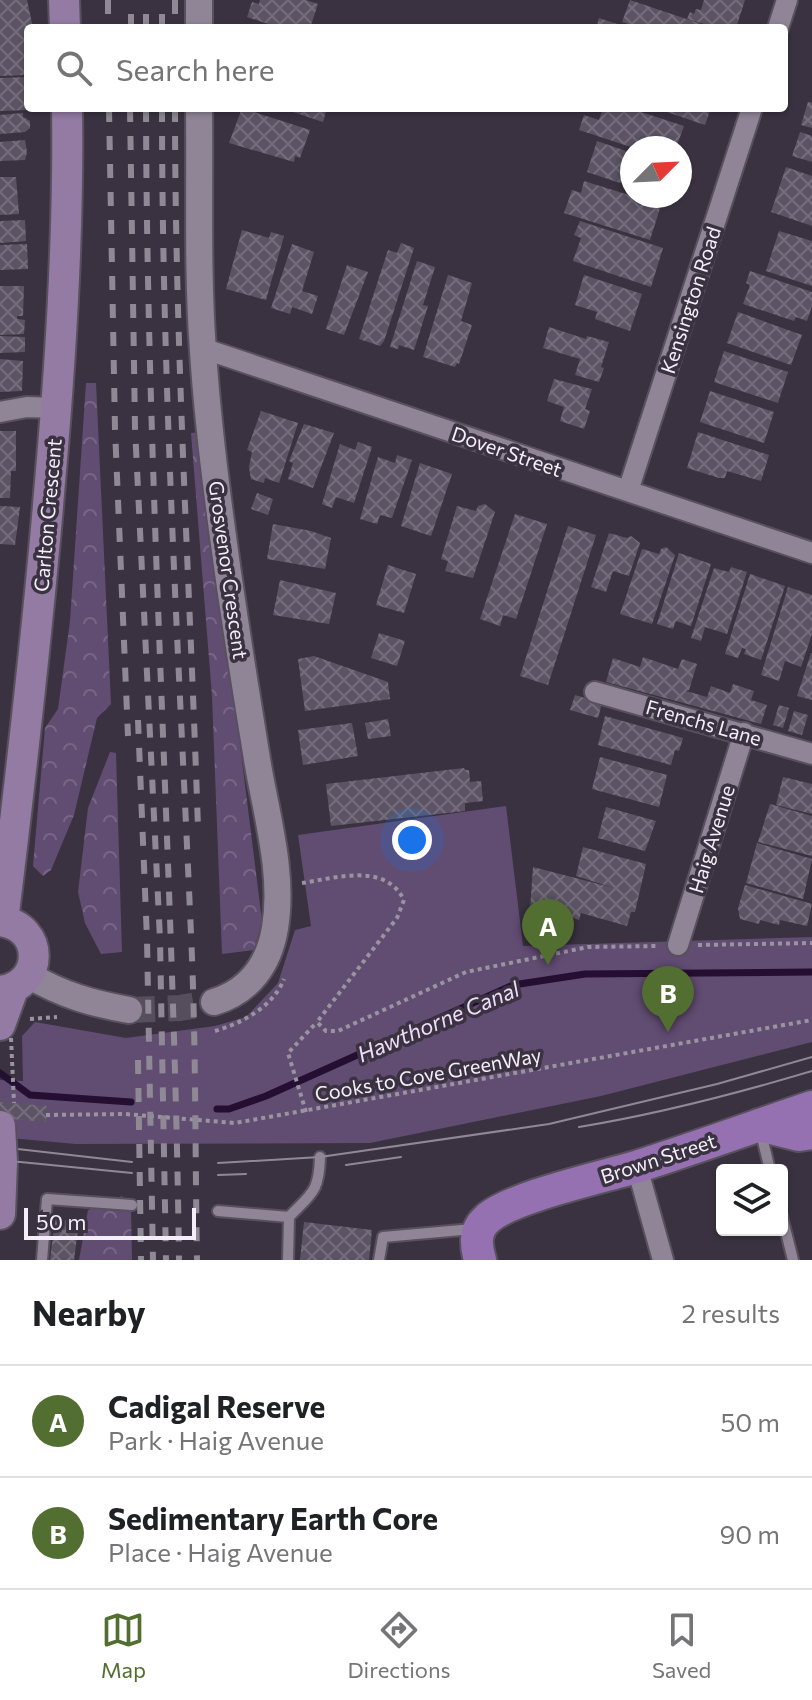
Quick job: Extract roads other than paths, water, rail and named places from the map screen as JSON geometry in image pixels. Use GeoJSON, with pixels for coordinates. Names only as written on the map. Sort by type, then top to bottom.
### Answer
{"type":"FeatureCollection","features":[{"type":"Feature","properties":{"kind":"main road"},"geometry":{"type":"LineString","coordinates":[[64,0],[65,24]]}},
{"type":"Feature","properties":{"kind":"main road","name":"Carlton Crescent"},"geometry":{"type":"LineString","coordinates":[[2,921],[29,717],[56,408],[65,249],[67,112]]}},
{"type":"Feature","properties":{"kind":"main road"},"geometry":{"type":"LineString","coordinates":[[2,921],[18,926],[29,938],[34,953],[14,985],[6,1031]]}},
{"type":"Feature","properties":{"kind":"main road","name":"Brown Street"},"geometry":{"type":"LineString","coordinates":[[479,1244],[492,1214],[504,1207],[637,1167],[812,1107]]}},
{"type":"Feature","properties":{"kind":"main road"},"geometry":{"type":"LineString","coordinates":[[0,1214],[7,1119]]}},
{"type":"Feature","properties":{"kind":"main road"},"geometry":{"type":"LineString","coordinates":[[759,1125],[799,1135],[812,1133]]}},
{"type":"Feature","properties":{"kind":"street"},"geometry":{"type":"LineString","coordinates":[[199,0],[199,24]]}},
{"type":"Feature","properties":{"kind":"street"},"geometry":{"type":"LineString","coordinates":[[779,24],[787,0]]}},
{"type":"Feature","properties":{"kind":"street","name":"Grosvenor Crescent"},"geometry":{"type":"LineString","coordinates":[[199,112],[202,348],[222,530],[271,842],[277,907],[276,926],[265,963],[254,979],[240,991],[214,1002]]}},
{"type":"Feature","properties":{"kind":"street","name":"Kensington Road"},"geometry":{"type":"LineString","coordinates":[[628,491],[751,112]]}},
{"type":"Feature","properties":{"kind":"street","name":"Dover Street"},"geometry":{"type":"LineString","coordinates":[[202,348],[812,553]]}},
{"type":"Feature","properties":{"kind":"street"},"geometry":{"type":"LineString","coordinates":[[0,412],[27,407],[56,408]]}},
{"type":"Feature","properties":{"kind":"street","name":"Frenchs Lane"},"geometry":{"type":"LineString","coordinates":[[595,692],[812,754]]}},
{"type":"Feature","properties":{"kind":"street","name":"Haig Avenue"},"geometry":{"type":"LineString","coordinates":[[678,945],[744,733]]}},
{"type":"Feature","properties":{"kind":"street"},"geometry":{"type":"LineString","coordinates":[[14,985],[129,1010]]}},
{"type":"Feature","properties":{"kind":"street"},"geometry":{"type":"LineString","coordinates":[[637,1167],[663,1260]]}},
{"type":"Feature","properties":{"kind":"lane"},"geometry":{"type":"LineString","coordinates":[[759,1125],[769,1164]]}},
{"type":"Feature","properties":{"kind":"lane"},"geometry":{"type":"LineString","coordinates":[[288,1260],[289,1217],[316,1188],[320,1157]]}},
{"type":"Feature","properties":{"kind":"lane"},"geometry":{"type":"LineString","coordinates":[[42,1260],[47,1199],[132,1205]]}},
{"type":"Feature","properties":{"kind":"lane"},"geometry":{"type":"LineString","coordinates":[[218,1211],[289,1217]]}},
{"type":"Feature","properties":{"kind":"lane"},"geometry":{"type":"LineString","coordinates":[[787,1236],[793,1260]]}},
{"type":"Feature","properties":{"kind":"lane"},"geometry":{"type":"LineString","coordinates":[[379,1260],[383,1237],[479,1244]]}},
{"type":"Feature","properties":{"kind":"waterway","name":"Hawthorne Canal"},"geometry":{"type":"LineString","coordinates":[[217,1109],[229,1109],[266,1096],[513,985],[585,974],[812,972]]}},
{"type":"Feature","properties":{"kind":"waterway","name":"Hawthorne Canal"},"geometry":{"type":"LineString","coordinates":[[0,1073],[30,1095],[131,1102]]}},
{"type":"Feature","properties":{"kind":"tunnel"},"geometry":{"type":"LineString","coordinates":[[129,1010],[180,1008],[214,1002]]}},
{"type":"Feature","properties":{"kind":"tram line"},"geometry":{"type":"LineString","coordinates":[[218,1163],[320,1157],[549,1124],[717,1084],[812,1057]]}},
{"type":"Feature","properties":{"kind":"tram line"},"geometry":{"type":"LineString","coordinates":[[579,1127],[696,1103],[812,1071]]}},
{"type":"Feature","properties":{"kind":"tram line"},"geometry":{"type":"LineString","coordinates":[[0,1147],[132,1162]]}},
{"type":"Feature","properties":{"kind":"tram line"},"geometry":{"type":"LineString","coordinates":[[346,1165],[401,1157]]}},
{"type":"Feature","properties":{"kind":"tram line"},"geometry":{"type":"LineString","coordinates":[[0,1160],[132,1173]]}},
{"type":"Feature","properties":{"kind":"tram line"},"geometry":{"type":"LineString","coordinates":[[218,1175],[246,1174]]}},
{"type":"Feature","properties":{"kind":"railway"},"geometry":{"type":"LineString","coordinates":[[108,0],[108,24]]}},
{"type":"Feature","properties":{"kind":"railway"},"geometry":{"type":"LineString","coordinates":[[131,0],[131,24]]}},
{"type":"Feature","properties":{"kind":"railway"},"geometry":{"type":"LineString","coordinates":[[146,0],[146,24]]}},
{"type":"Feature","properties":{"kind":"railway"},"geometry":{"type":"LineString","coordinates":[[162,0],[162,24]]}},
{"type":"Feature","properties":{"kind":"railway"},"geometry":{"type":"LineString","coordinates":[[175,0],[175,24]]}},
{"type":"Feature","properties":{"kind":"railway"},"geometry":{"type":"LineString","coordinates":[[109,112],[115,429],[128,736]]}},
{"type":"Feature","properties":{"kind":"railway"},"geometry":{"type":"LineString","coordinates":[[130,112],[135,428],[160,939],[166,1260]]}},
{"type":"Feature","properties":{"kind":"railway"},"geometry":{"type":"LineString","coordinates":[[146,112],[151,396],[179,1260]]}},
{"type":"Feature","properties":{"kind":"railway"},"geometry":{"type":"LineString","coordinates":[[162,112],[168,418],[193,975],[197,1260]]}},
{"type":"Feature","properties":{"kind":"railway"},"geometry":{"type":"LineString","coordinates":[[175,112],[180,378],[198,828]]}},
{"type":"Feature","properties":{"kind":"railway"},"geometry":{"type":"LineString","coordinates":[[138,720],[147,939],[153,1260]]}},
{"type":"Feature","properties":{"kind":"railway"},"geometry":{"type":"LineString","coordinates":[[138,1060],[141,1260]]}},
{"type":"Feature","properties":{"kind":"place","name":"Cadigal Reserve"},"geometry":{"type":"Point","coordinates":[548,965]}},
{"type":"Feature","properties":{"kind":"place","name":"Sedimentary Earth Core"},"geometry":{"type":"Point","coordinates":[668,1032]}}]}
